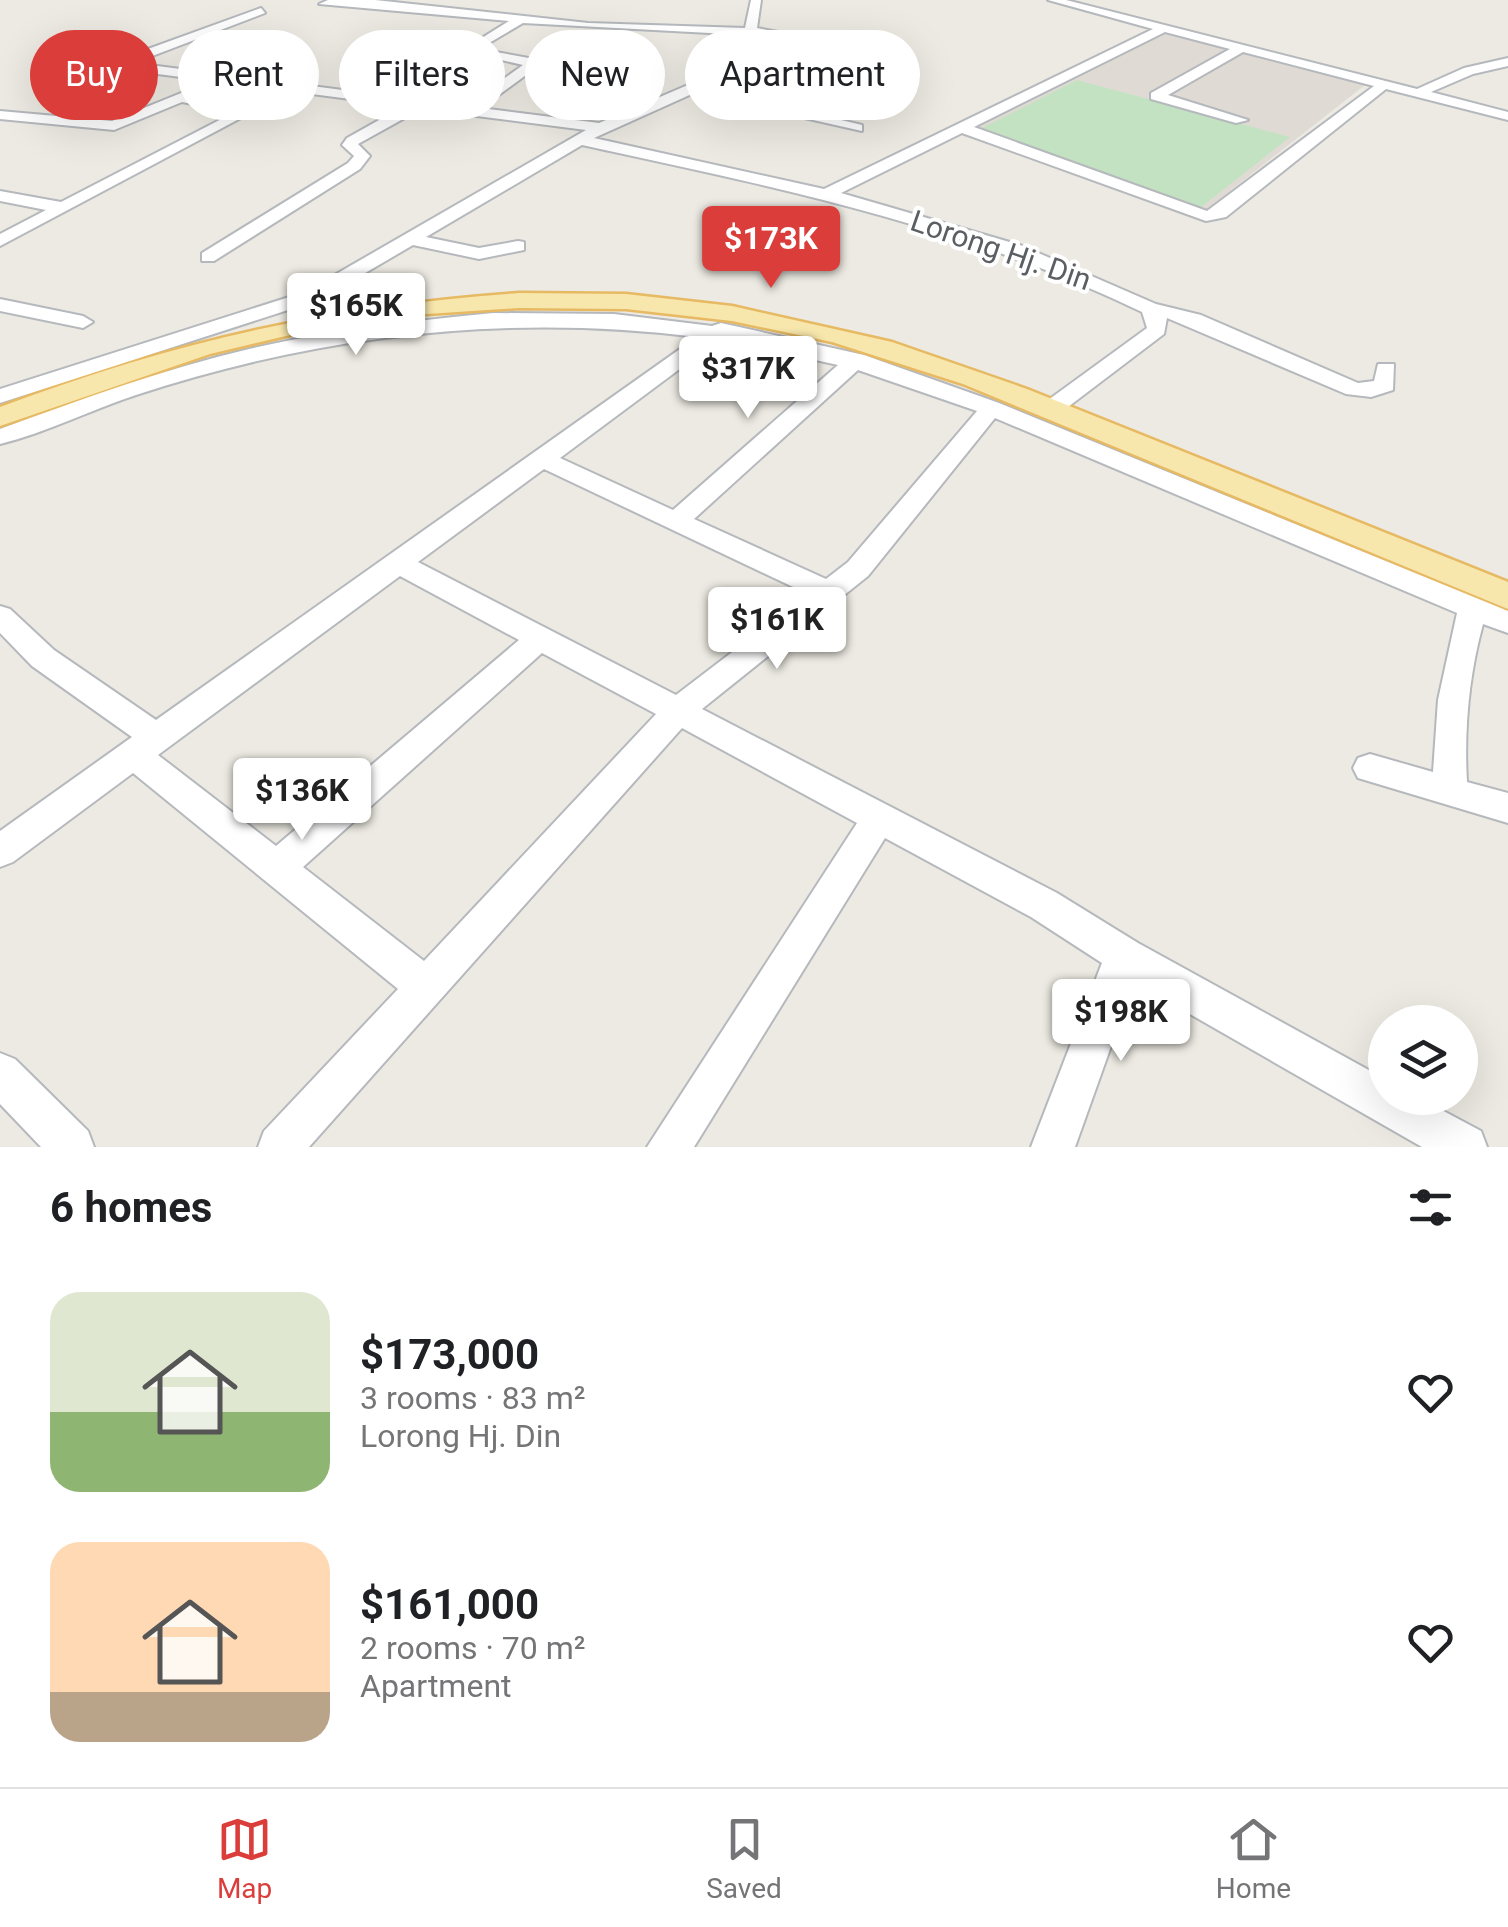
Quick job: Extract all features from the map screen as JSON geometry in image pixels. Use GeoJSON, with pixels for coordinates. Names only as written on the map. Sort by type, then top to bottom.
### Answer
{"type":"FeatureCollection","features":[{"type":"Feature","properties":{"kind":"main road"},"geometry":{"type":"LineString","coordinates":[[0,417],[165,358],[249,336],[386,311],[518,300],[647,303],[784,323],[897,353],[1052,408],[1398,565],[1508,596]]}},
{"type":"Feature","properties":{"kind":"street"},"geometry":{"type":"LineString","coordinates":[[213,30],[255,15],[260,10],[246,6],[259,0]]}},
{"type":"Feature","properties":{"kind":"street"},"geometry":{"type":"LineString","coordinates":[[325,4],[344,0],[588,26],[698,30]]}},
{"type":"Feature","properties":{"kind":"street"},"geometry":{"type":"LineString","coordinates":[[1053,0],[1508,116]]}},
{"type":"Feature","properties":{"kind":"street"},"geometry":{"type":"LineString","coordinates":[[521,19],[467,51],[525,61]]}},
{"type":"Feature","properties":{"kind":"street"},"geometry":{"type":"LineString","coordinates":[[583,30],[588,26]]}},
{"type":"Feature","properties":{"kind":"street"},"geometry":{"type":"LineString","coordinates":[[824,195],[1162,29]]}},
{"type":"Feature","properties":{"kind":"street"},"geometry":{"type":"LineString","coordinates":[[178,43],[119,64],[178,72]]}},
{"type":"Feature","properties":{"kind":"street"},"geometry":{"type":"LineString","coordinates":[[1239,49],[1156,96],[1241,120]]}},
{"type":"Feature","properties":{"kind":"street"},"geometry":{"type":"LineString","coordinates":[[1416,94],[1469,70],[1508,62]]}},
{"type":"Feature","properties":{"kind":"street"},"geometry":{"type":"LineString","coordinates":[[965,129],[1190,213],[1213,216],[1383,85]]}},
{"type":"Feature","properties":{"kind":"street"},"geometry":{"type":"LineString","coordinates":[[0,396],[291,305],[601,128],[685,91]]}},
{"type":"Feature","properties":{"kind":"street"},"geometry":{"type":"LineString","coordinates":[[0,115],[106,127],[178,100]]}},
{"type":"Feature","properties":{"kind":"street"},"geometry":{"type":"LineString","coordinates":[[505,117],[601,128]]}},
{"type":"Feature","properties":{"kind":"street"},"geometry":{"type":"LineString","coordinates":[[0,241],[230,120]]}},
{"type":"Feature","properties":{"kind":"street"},"geometry":{"type":"LineString","coordinates":[[208,256],[354,166],[362,156],[350,146],[352,140],[388,120]]}},
{"type":"Feature","properties":{"kind":"street"},"geometry":{"type":"LineString","coordinates":[[824,120],[857,128]]}},
{"type":"Feature","properties":{"kind":"street","name":"Lorong Hj. Din"},"geometry":{"type":"LineString","coordinates":[[580,140],[946,227],[1034,257],[1150,308],[1194,319],[1354,388],[1371,390],[1384,384],[1386,369]]}},
{"type":"Feature","properties":{"kind":"street"},"geometry":{"type":"LineString","coordinates":[[0,196],[64,208]]}},
{"type":"Feature","properties":{"kind":"street"},"geometry":{"type":"LineString","coordinates":[[411,239],[497,256],[518,246]]}},
{"type":"Feature","properties":{"kind":"street"},"geometry":{"type":"LineString","coordinates":[[0,305],[83,322]]}},
{"type":"Feature","properties":{"kind":"street"},"geometry":{"type":"LineString","coordinates":[[1052,408],[1157,330],[1158,318],[1150,308]]}},
{"type":"Feature","properties":{"kind":"street"},"geometry":{"type":"LineString","coordinates":[[0,437],[178,372],[322,337],[426,323],[532,317],[631,319],[720,329],[856,360],[991,408],[1398,565],[1473,609],[1508,623]]}},
{"type":"Feature","properties":{"kind":"street"},"geometry":{"type":"LineString","coordinates":[[0,851],[538,457],[720,329]]}},
{"type":"Feature","properties":{"kind":"street"},"geometry":{"type":"LineString","coordinates":[[676,521],[856,360]]}},
{"type":"Feature","properties":{"kind":"street"},"geometry":{"type":"LineString","coordinates":[[280,1147],[678,711],[831,592],[886,539],[991,408]]}},
{"type":"Feature","properties":{"kind":"street"},"geometry":{"type":"LineString","coordinates":[[538,457],[831,592]]}},
{"type":"Feature","properties":{"kind":"street"},"geometry":{"type":"LineString","coordinates":[[396,562],[1044,905],[1124,956],[1465,1147]]}},
{"type":"Feature","properties":{"kind":"street"},"geometry":{"type":"LineString","coordinates":[[1451,792],[1448,754],[1465,634],[1473,609]]}},
{"type":"Feature","properties":{"kind":"street"},"geometry":{"type":"LineString","coordinates":[[0,616],[278,866],[425,986]]}},
{"type":"Feature","properties":{"kind":"street"},"geometry":{"type":"LineString","coordinates":[[278,866],[538,640]]}},
{"type":"Feature","properties":{"kind":"street"},"geometry":{"type":"LineString","coordinates":[[1370,768],[1508,808]]}},
{"type":"Feature","properties":{"kind":"street"},"geometry":{"type":"LineString","coordinates":[[668,1147],[880,817]]}},
{"type":"Feature","properties":{"kind":"street"},"geometry":{"type":"LineString","coordinates":[[1052,1147],[1124,956]]}},
{"type":"Feature","properties":{"kind":"street"},"geometry":{"type":"LineString","coordinates":[[3,1083],[72,1147]]}},
{"type":"Feature","properties":{"kind":"shaded area"},"geometry":{"type":"Polygon","coordinates":[[[1161,31],[1365,85],[1203,212],[972,129],[1161,31]]]}},
{"type":"Feature","properties":{"kind":"green space"},"geometry":{"type":"Polygon","coordinates":[[[1077,80],[1290,137],[1200,208],[980,129],[1077,80]]]}}]}
